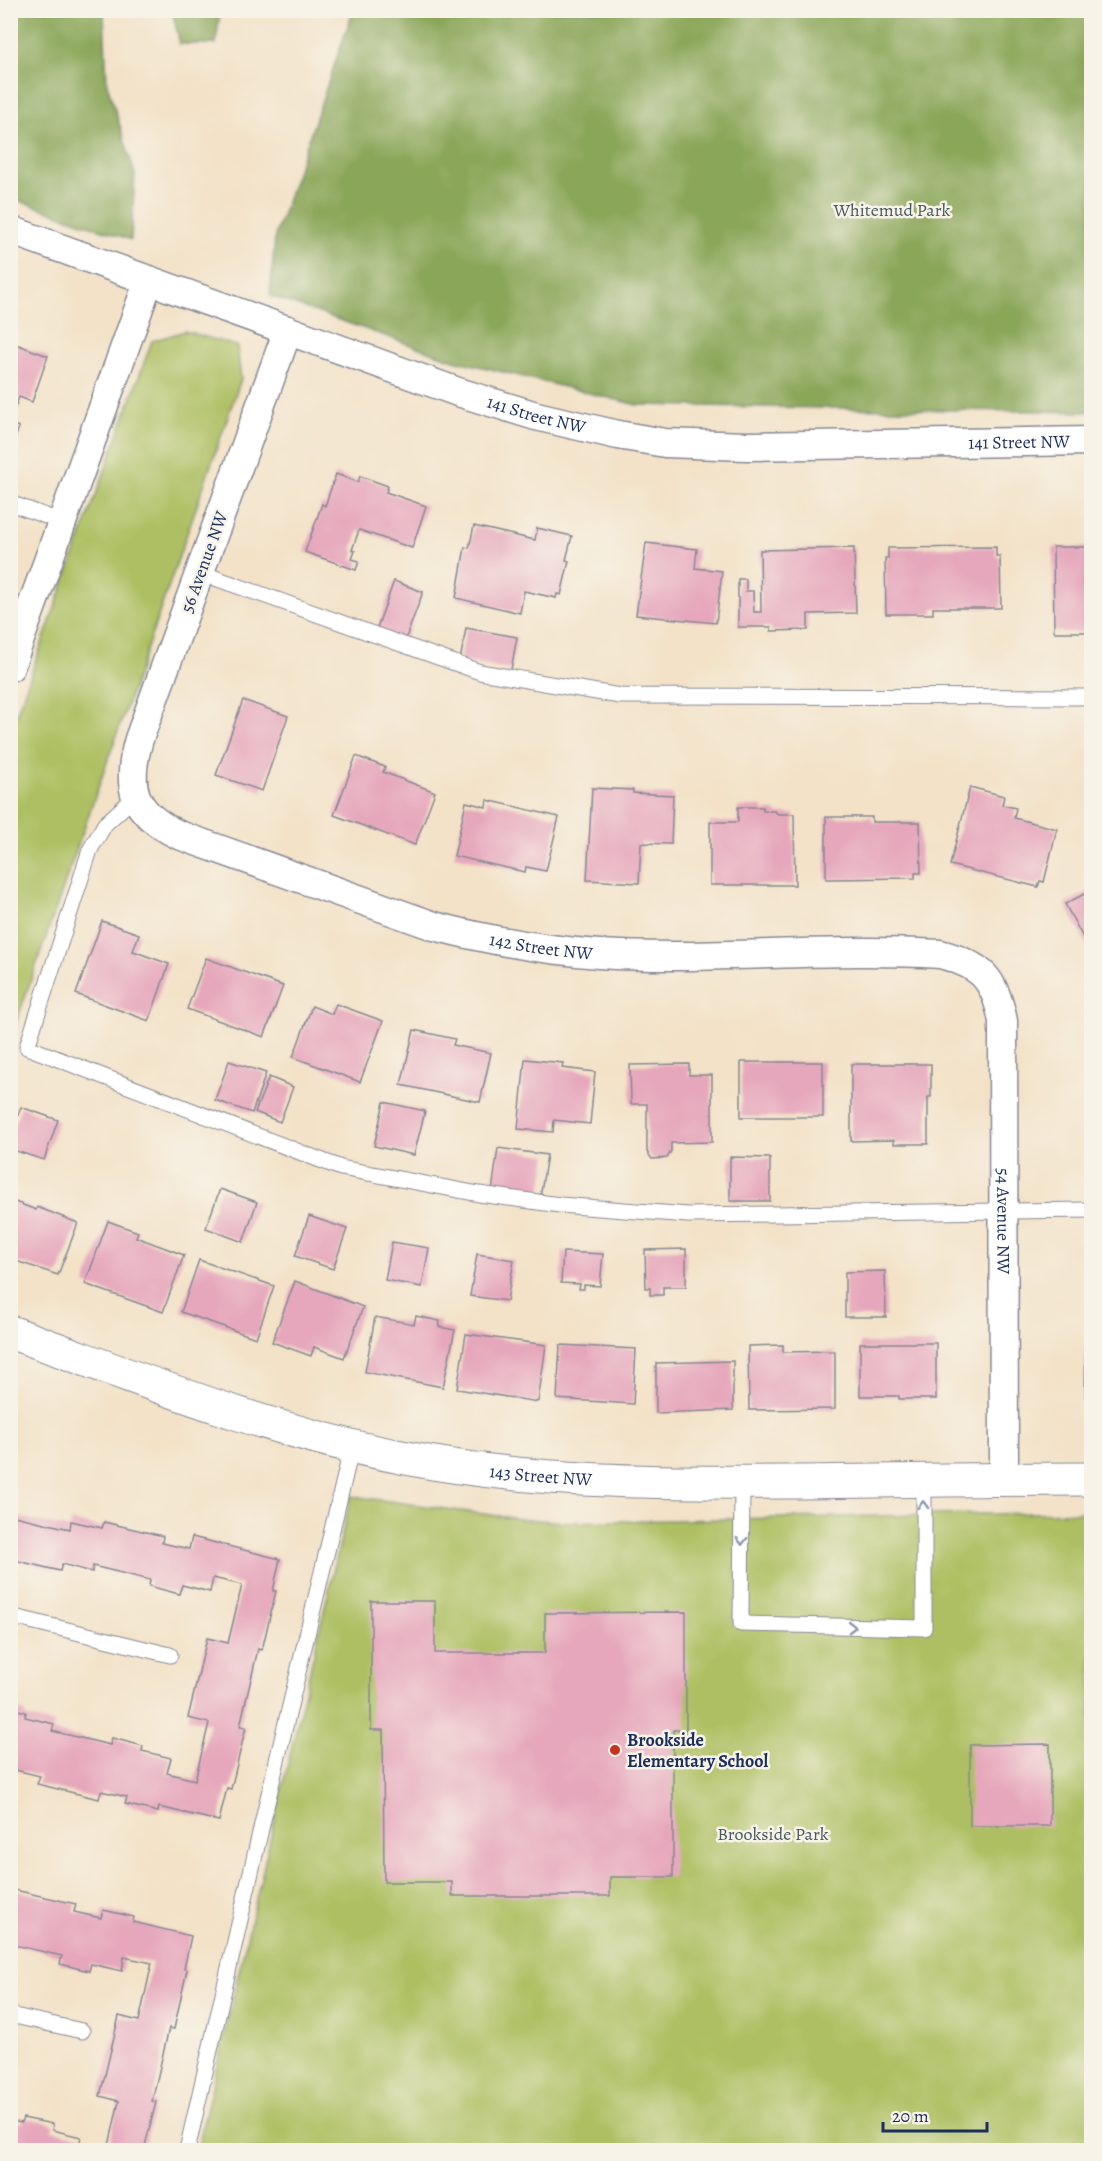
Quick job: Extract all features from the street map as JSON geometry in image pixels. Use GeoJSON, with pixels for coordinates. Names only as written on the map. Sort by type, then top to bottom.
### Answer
{"type":"FeatureCollection","features":[{"type":"Feature","properties":{"kind":"street","name":"141 Street NW"},"geometry":{"type":"LineString","coordinates":[[10,230],[497,405],[577,427],[665,442],[746,446],[1092,441]]}},
{"type":"Feature","properties":{"kind":"street"},"geometry":{"type":"LineString","coordinates":[[10,667],[149,280]]}},
{"type":"Feature","properties":{"kind":"street","name":"56 Avenue NW"},"geometry":{"type":"LineString","coordinates":[[136,796],[131,783],[137,746],[288,330]]}},
{"type":"Feature","properties":{"kind":"street","name":"142 Street NW"},"geometry":{"type":"LineString","coordinates":[[136,796],[154,822],[179,836],[434,926],[476,937],[517,945],[600,954],[940,954],[956,958],[978,970]]}},
{"type":"Feature","properties":{"kind":"street","name":"54 Avenue NW"},"geometry":{"type":"LineString","coordinates":[[978,970],[991,982],[999,999],[1003,1021],[1004,1479]]}},
{"type":"Feature","properties":{"kind":"street","name":"143 Street NW"},"geometry":{"type":"LineString","coordinates":[[10,1332],[215,1406],[352,1446],[400,1457],[519,1476],[644,1482],[1092,1479]]}},
{"type":"Feature","properties":{"kind":"lane"},"geometry":{"type":"LineString","coordinates":[[10,503],[62,522]]}},
{"type":"Feature","properties":{"kind":"lane"},"geometry":{"type":"LineString","coordinates":[[201,573],[480,672],[620,696],[1092,697]]}},
{"type":"Feature","properties":{"kind":"lane"},"geometry":{"type":"LineString","coordinates":[[136,796],[105,824],[90,850],[27,1047],[341,1168],[479,1194],[560,1205],[688,1215],[1092,1210]]}},
{"type":"Feature","properties":{"kind":"lane"},"geometry":{"type":"LineString","coordinates":[[187,2151],[352,1446]]}},
{"type":"Feature","properties":{"kind":"lane"},"geometry":{"type":"LineString","coordinates":[[742,1482],[741,1624],[924,1628],[924,1480]]}},
{"type":"Feature","properties":{"kind":"lane"},"geometry":{"type":"LineString","coordinates":[[10,1616],[170,1655]]}},
{"type":"Feature","properties":{"kind":"lane"},"geometry":{"type":"LineString","coordinates":[[10,2015],[82,2031]]}},
{"type":"Feature","properties":{"kind":"green space"},"geometry":{"type":"Polygon","coordinates":[[[11,10],[106,11],[104,13],[107,84],[135,174],[131,240],[11,198],[11,10]]]}},
{"type":"Feature","properties":{"kind":"green space"},"geometry":{"type":"Polygon","coordinates":[[[172,11],[220,11],[216,44],[180,44],[172,11]]]}},
{"type":"Feature","properties":{"kind":"green space","name":"Whitemud Park"},"geometry":{"type":"Polygon","coordinates":[[[353,11],[1091,11],[1091,412],[637,405],[454,360],[270,296],[275,236],[353,11]]]}},
{"type":"Feature","properties":{"kind":"green space"},"geometry":{"type":"Polygon","coordinates":[[[185,331],[237,346],[241,379],[11,1037],[11,729],[152,341],[185,331]]]}},
{"type":"Feature","properties":{"kind":"green space","name":"Brookside Park"},"geometry":{"type":"Polygon","coordinates":[[[351,1496],[520,1519],[569,1522],[1091,1512],[1091,2150],[197,2150],[351,1496]]]}},
{"type":"Feature","properties":{"kind":"building"},"geometry":{"type":"Polygon","coordinates":[[[10,342],[48,356],[32,402],[19,397],[11,419],[10,342]]]}},
{"type":"Feature","properties":{"kind":"building"},"geometry":{"type":"Polygon","coordinates":[[[10,424],[19,427],[11,451],[10,451],[10,424]]]}},
{"type":"Feature","properties":{"kind":"building"},"geometry":{"type":"Polygon","coordinates":[[[336,474],[358,482],[360,476],[388,486],[386,492],[426,506],[412,548],[359,530],[352,550],[355,551],[352,559],[359,561],[356,570],[305,552],[322,504],[325,506],[336,474]]]}},
{"type":"Feature","properties":{"kind":"building"},"geometry":{"type":"Polygon","coordinates":[[[474,526],[535,540],[537,528],[572,536],[561,595],[557,594],[556,598],[524,591],[520,613],[456,598],[465,547],[469,548],[474,526]]]}},
{"type":"Feature","properties":{"kind":"building"},"geometry":{"type":"Polygon","coordinates":[[[646,543],[697,549],[695,568],[722,571],[716,623],[636,615],[646,543]]]}},
{"type":"Feature","properties":{"kind":"building"},"geometry":{"type":"Polygon","coordinates":[[[996,547],[996,556],[1000,556],[1001,608],[933,608],[933,614],[886,614],[885,558],[888,558],[888,548],[996,547]]]}},
{"type":"Feature","properties":{"kind":"building"},"geometry":{"type":"Polygon","coordinates":[[[1053,547],[1092,547],[1092,632],[1054,632],[1053,547]]]}},
{"type":"Feature","properties":{"kind":"building"},"geometry":{"type":"Polygon","coordinates":[[[854,548],[856,613],[808,614],[808,630],[771,631],[771,627],[738,627],[738,579],[746,579],[746,591],[753,591],[754,612],[761,612],[760,550],[854,548]]]}},
{"type":"Feature","properties":{"kind":"building"},"geometry":{"type":"Polygon","coordinates":[[[394,581],[423,592],[404,643],[375,633],[394,581]]]}},
{"type":"Feature","properties":{"kind":"building"},"geometry":{"type":"Polygon","coordinates":[[[466,628],[517,637],[511,670],[460,661],[466,628]]]}},
{"type":"Feature","properties":{"kind":"building"},"geometry":{"type":"Polygon","coordinates":[[[243,700],[288,716],[262,791],[216,775],[243,700]]]}},
{"type":"Feature","properties":{"kind":"building"},"geometry":{"type":"Polygon","coordinates":[[[356,756],[385,767],[383,772],[435,792],[415,845],[334,815],[356,756]]]}},
{"type":"Feature","properties":{"kind":"building"},"geometry":{"type":"Polygon","coordinates":[[[970,787],[1004,796],[1002,805],[1016,808],[1014,818],[1057,829],[1044,882],[1040,881],[1038,887],[950,865],[970,787]]]}},
{"type":"Feature","properties":{"kind":"building"},"geometry":{"type":"Polygon","coordinates":[[[592,788],[673,795],[671,844],[641,843],[639,883],[587,880],[592,788]]]}},
{"type":"Feature","properties":{"kind":"building"},"geometry":{"type":"Polygon","coordinates":[[[487,800],[559,817],[546,871],[526,867],[525,872],[454,856],[466,802],[486,807],[487,800]]]}},
{"type":"Feature","properties":{"kind":"building"},"geometry":{"type":"Polygon","coordinates":[[[738,807],[763,807],[763,811],[794,814],[795,885],[710,885],[710,822],[738,822],[738,807]]]}},
{"type":"Feature","properties":{"kind":"building"},"geometry":{"type":"Polygon","coordinates":[[[826,817],[872,817],[872,822],[920,822],[921,873],[915,873],[915,878],[826,879],[826,817]]]}},
{"type":"Feature","properties":{"kind":"building"},"geometry":{"type":"Polygon","coordinates":[[[1092,890],[1092,954],[1065,904],[1092,890]]]}},
{"type":"Feature","properties":{"kind":"building"},"geometry":{"type":"Polygon","coordinates":[[[102,921],[139,934],[133,951],[169,964],[149,1021],[76,994],[102,921]]]}},
{"type":"Feature","properties":{"kind":"building"},"geometry":{"type":"Polygon","coordinates":[[[206,958],[283,986],[264,1037],[187,1009],[206,958]]]}},
{"type":"Feature","properties":{"kind":"building"},"geometry":{"type":"Polygon","coordinates":[[[336,1004],[383,1021],[360,1082],[293,1057],[312,1006],[332,1014],[336,1004]]]}},
{"type":"Feature","properties":{"kind":"building"},"geometry":{"type":"Polygon","coordinates":[[[414,1030],[455,1039],[453,1045],[491,1053],[480,1102],[401,1085],[414,1030]]]}},
{"type":"Feature","properties":{"kind":"building"},"geometry":{"type":"Polygon","coordinates":[[[525,1059],[563,1063],[562,1068],[595,1072],[590,1124],[554,1120],[553,1132],[518,1129],[525,1059]]]}},
{"type":"Feature","properties":{"kind":"building"},"geometry":{"type":"Polygon","coordinates":[[[229,1061],[266,1073],[252,1113],[215,1100],[229,1061]]]}},
{"type":"Feature","properties":{"kind":"building"},"geometry":{"type":"Polygon","coordinates":[[[741,1062],[823,1062],[823,1117],[741,1117],[741,1062]]]}},
{"type":"Feature","properties":{"kind":"building"},"geometry":{"type":"Polygon","coordinates":[[[689,1064],[689,1075],[712,1075],[712,1142],[671,1143],[671,1151],[667,1158],[652,1159],[647,1152],[647,1104],[631,1104],[630,1065],[689,1064]]]}},
{"type":"Feature","properties":{"kind":"building"},"geometry":{"type":"Polygon","coordinates":[[[851,1064],[931,1064],[928,1144],[894,1144],[894,1140],[851,1141],[851,1064]]]}},
{"type":"Feature","properties":{"kind":"building"},"geometry":{"type":"Polygon","coordinates":[[[269,1077],[293,1087],[280,1122],[255,1112],[269,1077]]]}},
{"type":"Feature","properties":{"kind":"building"},"geometry":{"type":"Polygon","coordinates":[[[384,1102],[425,1111],[414,1155],[374,1146],[384,1102]]]}},
{"type":"Feature","properties":{"kind":"building"},"geometry":{"type":"Polygon","coordinates":[[[21,1107],[58,1120],[44,1160],[10,1149],[10,1136],[21,1107]]]}},
{"type":"Feature","properties":{"kind":"building"},"geometry":{"type":"Polygon","coordinates":[[[498,1148],[547,1155],[540,1198],[492,1191],[498,1148]]]}},
{"type":"Feature","properties":{"kind":"building"},"geometry":{"type":"Polygon","coordinates":[[[730,1157],[770,1158],[770,1201],[730,1201],[730,1157]]]}},
{"type":"Feature","properties":{"kind":"building"},"geometry":{"type":"Polygon","coordinates":[[[220,1189],[257,1202],[243,1242],[206,1228],[220,1189]]]}},
{"type":"Feature","properties":{"kind":"building"},"geometry":{"type":"Polygon","coordinates":[[[10,1200],[36,1210],[37,1207],[78,1223],[58,1275],[10,1259],[10,1200]]]}},
{"type":"Feature","properties":{"kind":"building"},"geometry":{"type":"Polygon","coordinates":[[[309,1216],[347,1229],[333,1269],[295,1256],[309,1216]]]}},
{"type":"Feature","properties":{"kind":"building"},"geometry":{"type":"Polygon","coordinates":[[[108,1221],[138,1232],[136,1237],[184,1255],[163,1312],[85,1284],[108,1221]]]}},
{"type":"Feature","properties":{"kind":"building"},"geometry":{"type":"Polygon","coordinates":[[[392,1242],[429,1248],[422,1287],[385,1280],[392,1242]]]}},
{"type":"Feature","properties":{"kind":"building"},"geometry":{"type":"Polygon","coordinates":[[[686,1249],[686,1287],[663,1287],[663,1295],[650,1295],[650,1288],[646,1288],[645,1250],[686,1249]]]}},
{"type":"Feature","properties":{"kind":"building"},"geometry":{"type":"Polygon","coordinates":[[[563,1252],[603,1254],[600,1286],[584,1285],[584,1289],[579,1289],[580,1284],[561,1283],[563,1252]]]}},
{"type":"Feature","properties":{"kind":"building"},"geometry":{"type":"Polygon","coordinates":[[[477,1254],[514,1260],[507,1301],[470,1296],[477,1254]]]}},
{"type":"Feature","properties":{"kind":"building"},"geometry":{"type":"Polygon","coordinates":[[[199,1260],[274,1286],[256,1338],[181,1312],[199,1260]]]}},
{"type":"Feature","properties":{"kind":"building"},"geometry":{"type":"Polygon","coordinates":[[[885,1271],[886,1317],[845,1317],[845,1272],[885,1271]]]}},
{"type":"Feature","properties":{"kind":"building"},"geometry":{"type":"Polygon","coordinates":[[[295,1281],[363,1307],[344,1358],[314,1347],[311,1356],[272,1342],[295,1281]]]}},
{"type":"Feature","properties":{"kind":"building"},"geometry":{"type":"Polygon","coordinates":[[[416,1316],[440,1321],[439,1327],[455,1330],[443,1387],[365,1372],[375,1317],[414,1324],[416,1316]]]}},
{"type":"Feature","properties":{"kind":"building"},"geometry":{"type":"Polygon","coordinates":[[[466,1334],[546,1345],[538,1402],[457,1389],[466,1334]]]}},
{"type":"Feature","properties":{"kind":"building"},"geometry":{"type":"Polygon","coordinates":[[[1086,1342],[1092,1342],[1092,1397],[1085,1397],[1086,1342]]]}},
{"type":"Feature","properties":{"kind":"building"},"geometry":{"type":"Polygon","coordinates":[[[860,1343],[936,1343],[936,1399],[860,1396],[860,1343]]]}},
{"type":"Feature","properties":{"kind":"building"},"geometry":{"type":"Polygon","coordinates":[[[560,1345],[636,1349],[633,1404],[557,1399],[560,1345]]]}},
{"type":"Feature","properties":{"kind":"building"},"geometry":{"type":"Polygon","coordinates":[[[783,1345],[783,1352],[835,1351],[835,1409],[749,1410],[748,1346],[783,1345]]]}},
{"type":"Feature","properties":{"kind":"building"},"geometry":{"type":"Polygon","coordinates":[[[733,1361],[733,1410],[656,1413],[656,1363],[733,1361]]]}},
{"type":"Feature","properties":{"kind":"building"},"geometry":{"type":"Polygon","coordinates":[[[10,1515],[70,1529],[71,1521],[102,1528],[104,1522],[163,1536],[162,1543],[189,1549],[192,1537],[280,1559],[273,1591],[276,1591],[262,1650],[258,1649],[240,1726],[246,1727],[231,1789],[227,1788],[219,1821],[159,1807],[158,1812],[125,1804],[127,1797],[101,1791],[99,1799],[37,1784],[40,1776],[11,1769],[13,1761],[10,1761],[10,1708],[26,1712],[25,1717],[54,1724],[52,1731],[110,1745],[112,1738],[143,1746],[142,1751],[171,1758],[167,1773],[195,1780],[209,1723],[188,1718],[207,1638],[228,1643],[242,1585],[213,1578],[210,1592],[182,1585],[179,1594],[149,1586],[150,1580],[93,1566],[92,1572],[62,1564],[60,1571],[10,1559],[10,1515]]]}},
{"type":"Feature","properties":{"kind":"building"},"geometry":{"type":"Polygon","coordinates":[[[371,1601],[435,1601],[435,1653],[545,1653],[545,1613],[686,1612],[686,1730],[673,1730],[673,1877],[610,1877],[610,1896],[452,1896],[452,1882],[384,1882],[383,1730],[371,1730],[371,1601]]]}},
{"type":"Feature","properties":{"kind":"building"},"geometry":{"type":"Polygon","coordinates":[[[1050,1744],[1050,1826],[970,1826],[970,1745],[1050,1744]]]}},
{"type":"Feature","properties":{"kind":"building"},"geometry":{"type":"Polygon","coordinates":[[[15,1890],[76,1904],[74,1912],[101,1918],[103,1910],[134,1917],[133,1922],[191,1936],[184,1969],[187,1970],[174,2029],[169,2028],[152,2101],[156,2102],[144,2150],[108,2150],[119,2101],[100,2096],[119,2016],[139,2021],[152,1963],[124,1957],[122,1971],[91,1964],[89,1971],[60,1964],[62,1956],[10,1944],[10,1893],[15,1894],[15,1890]]]}},
{"type":"Feature","properties":{"kind":"building"},"geometry":{"type":"Polygon","coordinates":[[[23,2118],[53,2124],[52,2130],[81,2137],[78,2150],[10,2150],[10,2121],[21,2123],[23,2118]]]}},
{"type":"Feature","properties":{"kind":"place","name":"Brookside Elementary School"},"geometry":{"type":"Point","coordinates":[615,1750]}}]}
